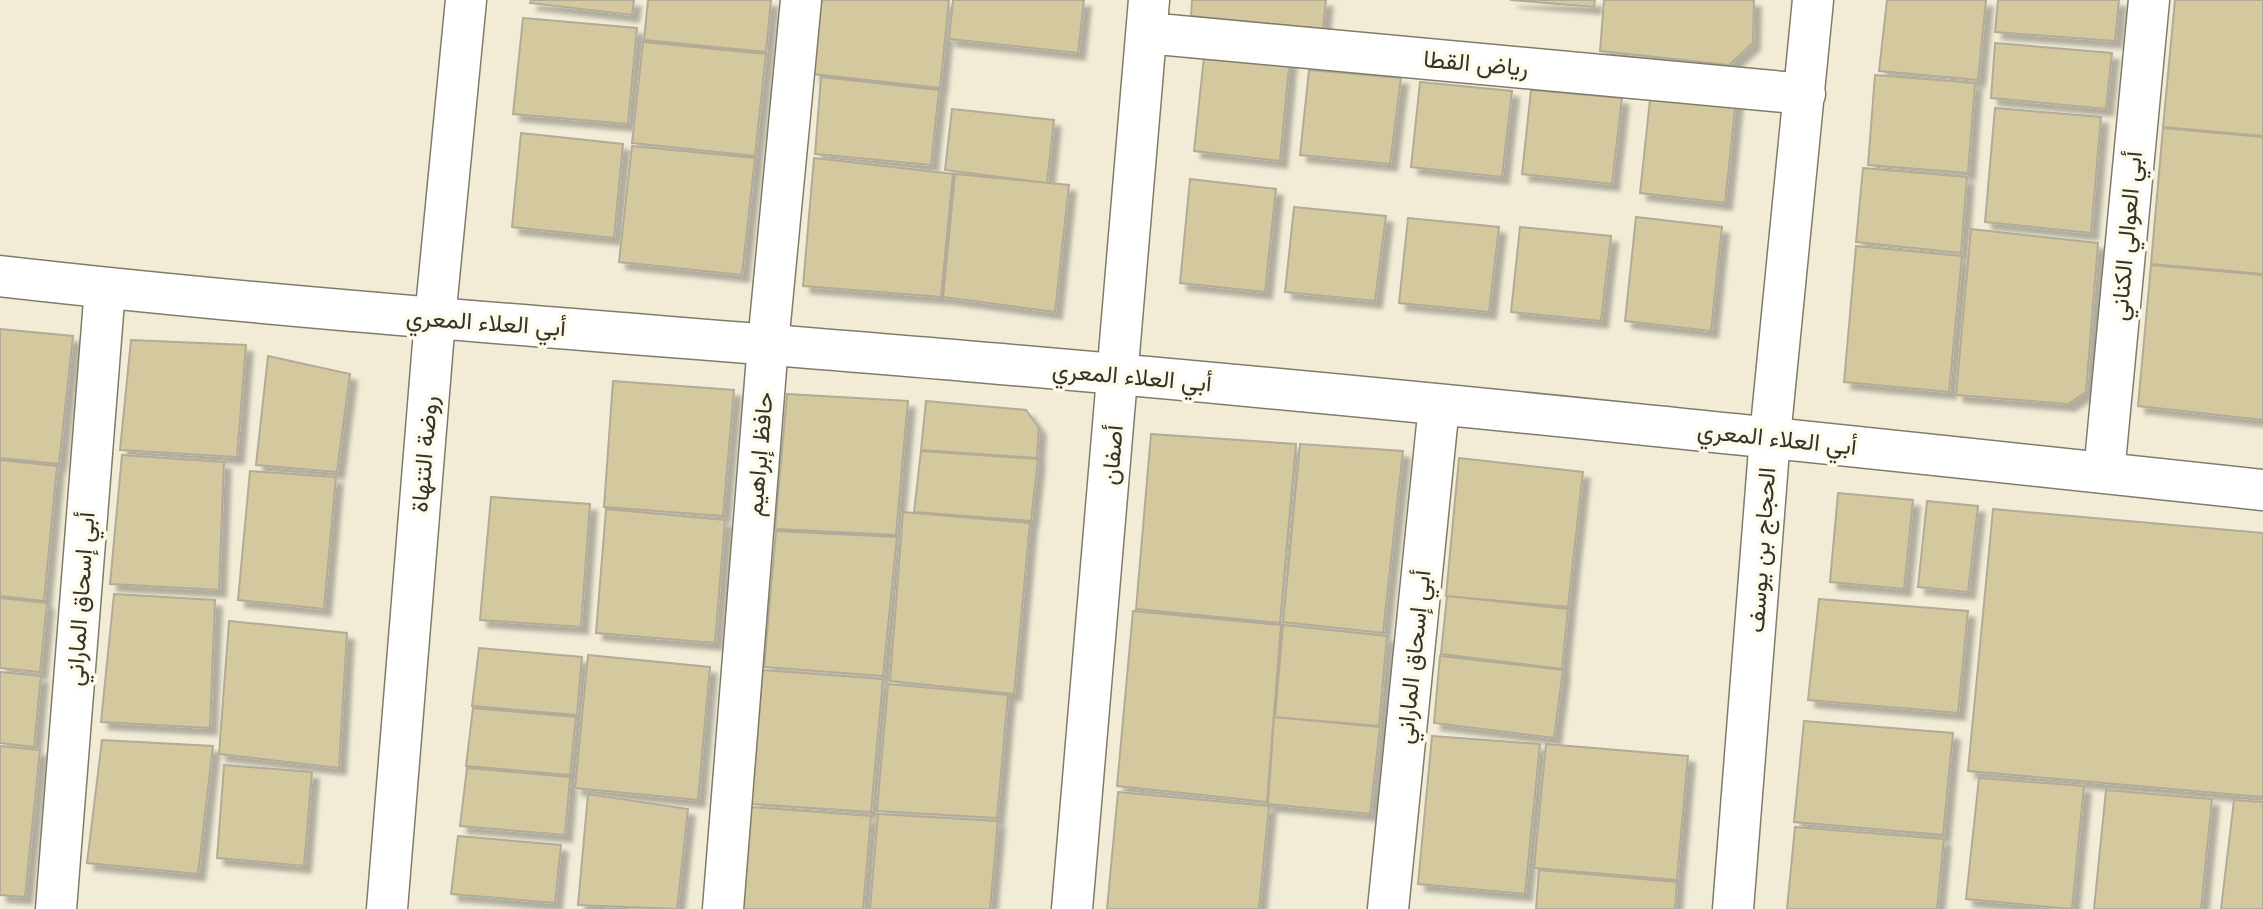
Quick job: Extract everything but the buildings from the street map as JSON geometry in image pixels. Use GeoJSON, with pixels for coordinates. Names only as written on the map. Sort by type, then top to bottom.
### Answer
{"type":"FeatureCollection","features":[{"type":"Feature","properties":{"kind":"street","name":"روضة التنهاة"},"geometry":{"type":"LineString","coordinates":[[387,909],[435,319],[466,0]]}},
{"type":"Feature","properties":{"kind":"street","name":"حافظ إبراهيم"},"geometry":{"type":"LineString","coordinates":[[723,909],[768,344],[801,0]]}},
{"type":"Feature","properties":{"kind":"street","name":"الحجاج بن يوسف"},"geometry":{"type":"LineString","coordinates":[[1733,909],[1770,437],[1813,0]]}},
{"type":"Feature","properties":{"kind":"street","name":"أبي العوالي الكناني"},"geometry":{"type":"LineString","coordinates":[[2104,473],[2149,0]]}},
{"type":"Feature","properties":{"kind":"street","name":"رياض القطا"},"geometry":{"type":"LineString","coordinates":[[1148,16],[1805,94]]}},
{"type":"Feature","properties":{"kind":"street","name":"أصفان"},"geometry":{"type":"LineString","coordinates":[[1072,909],[1148,16]]}},
{"type":"Feature","properties":{"kind":"street","name":"أبي العلاء المعري"},"geometry":{"type":"LineString","coordinates":[[0,276],[435,319],[1119,374],[1770,437],[2263,490]]}},
{"type":"Feature","properties":{"kind":"street","name":"أبي إسحاق الماراني"},"geometry":{"type":"LineString","coordinates":[[56,909],[105,288]]}},
{"type":"Feature","properties":{"kind":"street","name":"أبي إسحاق الماراني"},"geometry":{"type":"LineString","coordinates":[[1388,909],[1439,405]]}}]}
